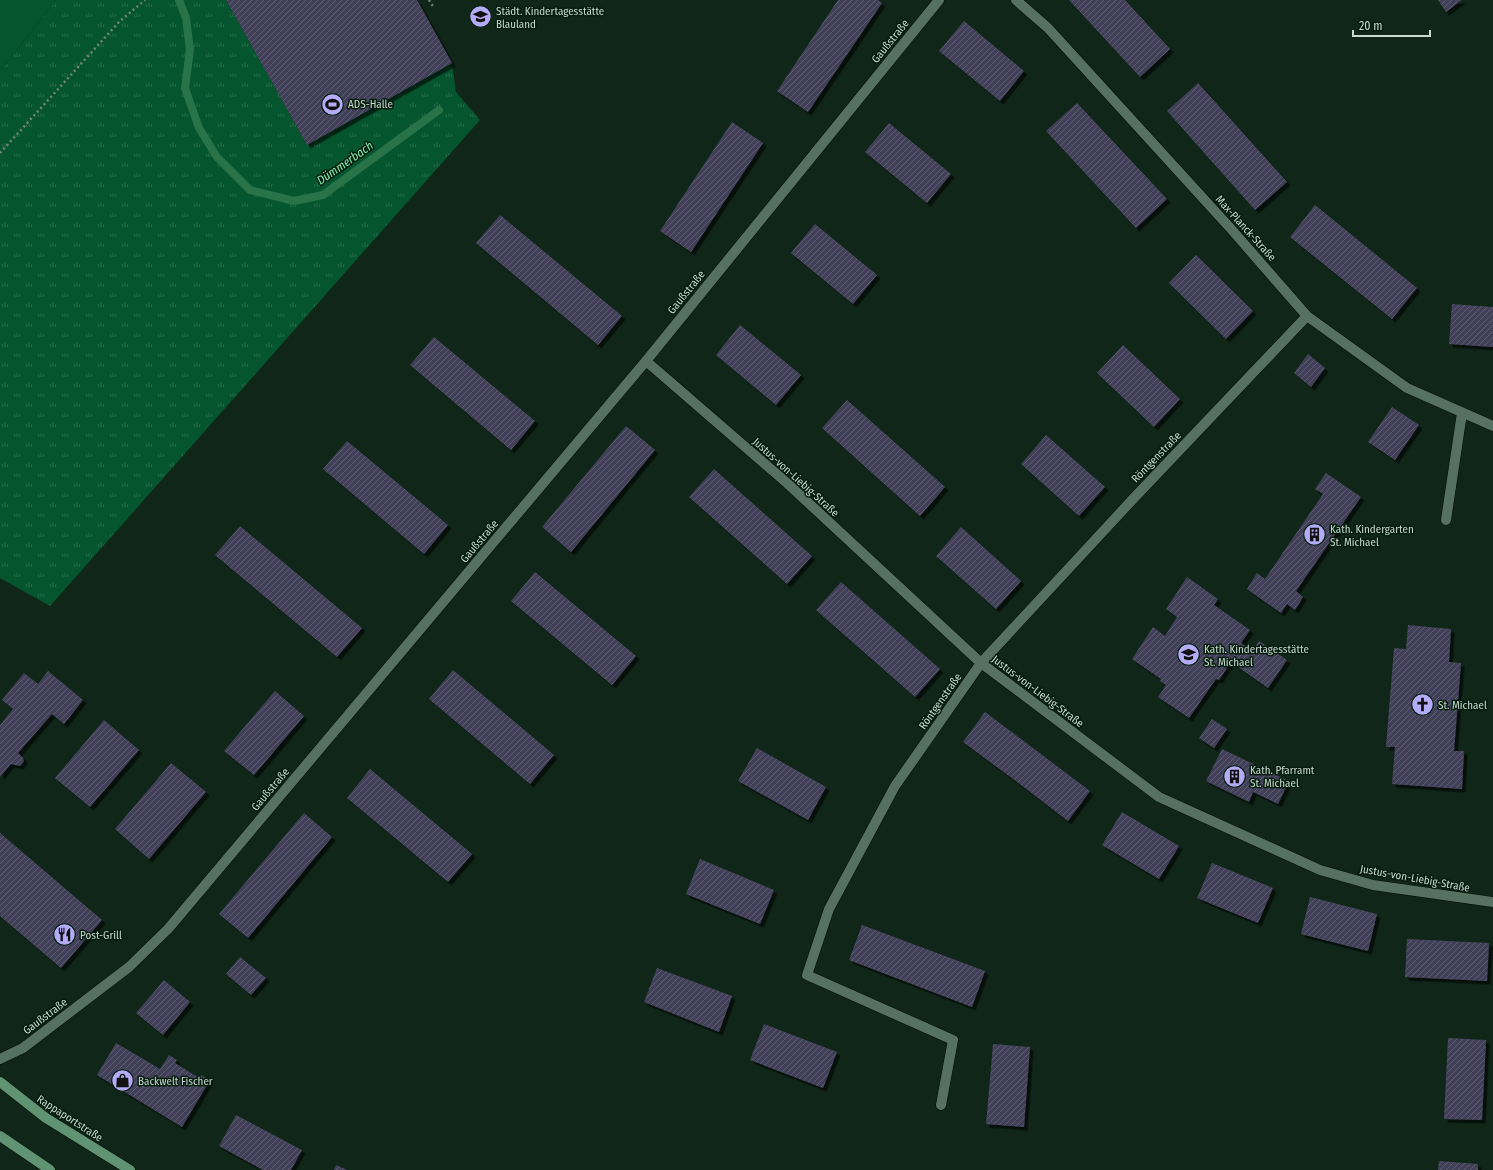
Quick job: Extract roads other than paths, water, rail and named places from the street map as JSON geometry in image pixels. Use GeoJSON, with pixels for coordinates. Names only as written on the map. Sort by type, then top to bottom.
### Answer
{"type":"FeatureCollection","features":[{"type":"Feature","properties":{"kind":"main road","name":"Rappaportstraße"},"geometry":{"type":"LineString","coordinates":[[0,1082],[46,1118],[130,1170]]}},
{"type":"Feature","properties":{"kind":"main road"},"geometry":{"type":"LineString","coordinates":[[0,1136],[50,1170]]}},
{"type":"Feature","properties":{"kind":"street","name":"Gaußstraße"},"geometry":{"type":"LineString","coordinates":[[0,1059],[23,1048],[123,972],[168,929],[646,361],[939,0]]}},
{"type":"Feature","properties":{"kind":"street","name":"Max-Planck-Straße"},"geometry":{"type":"LineString","coordinates":[[1016,0],[1048,28],[1227,224],[1307,316],[1407,388],[1493,426]]}},
{"type":"Feature","properties":{"kind":"street","name":"Röntgenstraße"},"geometry":{"type":"LineString","coordinates":[[941,1106],[953,1040],[807,975],[829,909],[895,786],[982,663],[1133,499],[1307,316]]}},
{"type":"Feature","properties":{"kind":"street","name":"Justus-von-Liebig-Straße"},"geometry":{"type":"LineString","coordinates":[[646,361],[787,483],[982,663],[1159,797],[1320,870],[1373,885],[1493,902]]}},
{"type":"Feature","properties":{"kind":"street"},"geometry":{"type":"LineString","coordinates":[[1446,520],[1462,413]]}},
{"type":"Feature","properties":{"kind":"waterway","name":"Dümmerbach"},"geometry":{"type":"LineString","coordinates":[[179,0],[186,18],[190,50],[185,88],[199,128],[217,157],[250,190],[294,201],[323,195],[439,110]]}},
{"type":"Feature","properties":{"kind":"place","name":"Städt. Kindertagesstätte Blauland"},"geometry":{"type":"Point","coordinates":[481,17]}},
{"type":"Feature","properties":{"kind":"place","name":"ADS-Halle"},"geometry":{"type":"Point","coordinates":[332,104]}},
{"type":"Feature","properties":{"kind":"place","name":"Kath. Kindergarten St. Michael"},"geometry":{"type":"Point","coordinates":[1315,535]}},
{"type":"Feature","properties":{"kind":"place","name":"Kath. Kindertagesstätte St. Michael"},"geometry":{"type":"Point","coordinates":[1188,655]}},
{"type":"Feature","properties":{"kind":"place","name":"St. Michael"},"geometry":{"type":"Point","coordinates":[1423,705]}},
{"type":"Feature","properties":{"kind":"place","name":"Kath. Pfarramt St. Michael"},"geometry":{"type":"Point","coordinates":[1235,776]}},
{"type":"Feature","properties":{"kind":"place","name":"Post-Grill"},"geometry":{"type":"Point","coordinates":[64,935]}},
{"type":"Feature","properties":{"kind":"place","name":"Backwelt Fischer"},"geometry":{"type":"Point","coordinates":[122,1081]}}]}
